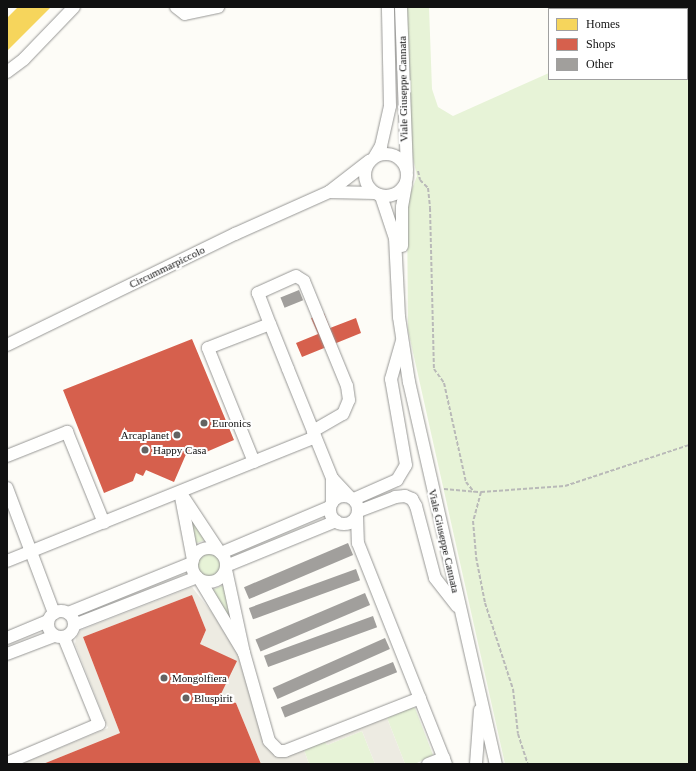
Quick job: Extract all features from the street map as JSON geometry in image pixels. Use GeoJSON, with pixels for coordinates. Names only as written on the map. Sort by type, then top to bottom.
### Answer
{"type":"FeatureCollection","features":[{"type":"Feature","properties":{"kind":"street"},"geometry":{"type":"LineString","coordinates":[[7,72],[24,59],[74,7]]}},
{"type":"Feature","properties":{"kind":"street"},"geometry":{"type":"LineString","coordinates":[[176,7],[185,14],[218,7]]}},
{"type":"Feature","properties":{"kind":"street","name":"Viale Giuseppe Cannata"},"geometry":{"type":"LineString","coordinates":[[372,159],[381,146],[390,106],[388,7]]}},
{"type":"Feature","properties":{"kind":"street","name":"Viale Giuseppe Cannata"},"geometry":{"type":"LineString","coordinates":[[401,7],[412,168]]}},
{"type":"Feature","properties":{"kind":"street"},"geometry":{"type":"LineString","coordinates":[[381,154],[395,155],[401,158],[412,168],[406,184],[396,194],[378,194],[366,182],[365,175],[372,159],[381,154]]}},
{"type":"Feature","properties":{"kind":"street","name":"Circummarpiccolo"},"geometry":{"type":"LineString","coordinates":[[7,345],[236,234],[329,192],[372,159]]}},
{"type":"Feature","properties":{"kind":"street","name":"Viale Giuseppe Cannata"},"geometry":{"type":"LineString","coordinates":[[399,317],[402,207],[406,184]]}},
{"type":"Feature","properties":{"kind":"street","name":"Circummarpiccolo"},"geometry":{"type":"LineString","coordinates":[[329,192],[378,194]]}},
{"type":"Feature","properties":{"kind":"street","name":"Viale Giuseppe Cannata"},"geometry":{"type":"LineString","coordinates":[[378,194],[395,238],[399,317],[411,390],[432,489],[496,764]]}},
{"type":"Feature","properties":{"kind":"street"},"geometry":{"type":"LineString","coordinates":[[7,562],[254,462],[314,434],[343,414],[348,400],[347,386],[304,281],[296,276],[258,293],[270,324],[314,434],[332,478],[351,498],[358,514],[358,543],[445,761],[428,764]]}},
{"type":"Feature","properties":{"kind":"street"},"geometry":{"type":"LineString","coordinates":[[254,462],[208,348],[270,324]]}},
{"type":"Feature","properties":{"kind":"street"},"geometry":{"type":"LineString","coordinates":[[7,638],[51,617],[68,613],[192,562],[202,549],[211,548],[220,552],[331,505],[339,497],[351,498],[397,480],[406,465],[391,379],[403,340]]}},
{"type":"Feature","properties":{"kind":"street"},"geometry":{"type":"LineString","coordinates":[[393,397],[397,387],[402,386],[411,390]]}},
{"type":"Feature","properties":{"kind":"street"},"geometry":{"type":"LineString","coordinates":[[7,456],[67,432],[104,523]]}},
{"type":"Feature","properties":{"kind":"street"},"geometry":{"type":"LineString","coordinates":[[332,478],[331,505],[338,523],[358,543]]}},
{"type":"Feature","properties":{"kind":"street"},"geometry":{"type":"LineString","coordinates":[[7,488],[32,552],[51,617],[48,629],[59,637],[99,724],[7,762]]}},
{"type":"Feature","properties":{"kind":"street"},"geometry":{"type":"LineString","coordinates":[[180,492],[220,552],[226,568],[244,653],[267,733],[274,748],[286,751],[420,698]]}},
{"type":"Feature","properties":{"kind":"street"},"geometry":{"type":"LineString","coordinates":[[180,492],[192,562],[199,579],[244,653]]}},
{"type":"Feature","properties":{"kind":"street"},"geometry":{"type":"LineString","coordinates":[[74,625],[199,579],[215,581],[226,568],[338,523],[350,523],[358,514],[395,497],[405,496],[412,499],[416,506],[435,578],[460,610]]}},
{"type":"Feature","properties":{"kind":"street"},"geometry":{"type":"LineString","coordinates":[[429,556],[436,564],[439,565],[446,560],[447,553]]}},
{"type":"Feature","properties":{"kind":"street"},"geometry":{"type":"LineString","coordinates":[[7,654],[71,633],[74,625],[68,613]]}},
{"type":"Feature","properties":{"kind":"street"},"geometry":{"type":"LineString","coordinates":[[476,764],[481,701]]}},
{"type":"Feature","properties":{"kind":"street"},"geometry":{"type":"LineString","coordinates":[[486,764],[492,764]]}},
{"type":"Feature","properties":{"kind":"path"},"geometry":{"type":"LineString","coordinates":[[412,168],[420,180],[428,188],[430,208],[434,369],[444,384],[466,482],[474,492]]}},
{"type":"Feature","properties":{"kind":"path"},"geometry":{"type":"LineString","coordinates":[[432,489],[482,492],[565,486],[689,445]]}},
{"type":"Feature","properties":{"kind":"path"},"geometry":{"type":"LineString","coordinates":[[482,492],[473,521],[476,557],[485,603],[513,689],[518,734],[528,764]]}},
{"type":"Feature","properties":{"kind":"green space"},"geometry":{"type":"Polygon","coordinates":[[[405,7],[429,7],[432,89],[438,107],[453,116],[548,73],[548,80],[688,80],[689,32],[689,764],[505,764],[408,330],[407,202],[417,176],[409,141],[405,7]]]}},
{"type":"Feature","properties":{"kind":"green space"},"geometry":{"type":"Polygon","coordinates":[[[189,514],[205,540],[194,544],[189,514]]]}},
{"type":"Feature","properties":{"kind":"green space"},"geometry":{"type":"Polygon","coordinates":[[[209,553],[218,556],[221,565],[218,574],[209,577],[200,574],[197,565],[200,556],[209,553]]]}},
{"type":"Feature","properties":{"kind":"green space"},"geometry":{"type":"Polygon","coordinates":[[[226,584],[235,629],[212,590],[226,584]]]}},
{"type":"Feature","properties":{"kind":"green space"},"geometry":{"type":"Polygon","coordinates":[[[411,707],[415,708],[433,755],[415,764],[405,764],[387,718],[411,707]]]}},
{"type":"Feature","properties":{"kind":"green space"},"geometry":{"type":"Polygon","coordinates":[[[362,731],[375,764],[309,764],[304,750],[325,741],[327,745],[362,731]]]}},
{"type":"Feature","properties":{"kind":"shaded area"},"geometry":{"type":"Polygon","coordinates":[[[192,587],[213,614],[237,653],[267,748],[277,756],[285,757],[304,750],[309,764],[261,764],[236,703],[220,696],[200,644],[206,630],[192,595],[83,637],[120,733],[43,764],[21,764],[108,728],[75,644],[76,638],[81,630],[192,587]]]}},
{"type":"Feature","properties":{"kind":"shaded area"},"geometry":{"type":"Polygon","coordinates":[[[387,718],[405,764],[375,764],[362,731],[327,745],[325,741],[387,718]]]}},
{"type":"Feature","properties":{"kind":"building: Homes"},"geometry":{"type":"Polygon","coordinates":[[[18,7],[51,7],[7,51],[7,18],[18,7]]]}},
{"type":"Feature","properties":{"kind":"building: Shops"},"geometry":{"type":"Polygon","coordinates":[[[324,313],[330,328],[356,318],[361,333],[302,357],[296,343],[318,334],[311,318],[324,313]]]}},
{"type":"Feature","properties":{"kind":"building: Shops"},"geometry":{"type":"Polygon","coordinates":[[[192,339],[234,440],[204,453],[197,449],[194,455],[187,452],[174,482],[146,470],[143,476],[136,473],[133,481],[104,493],[63,390],[192,339]]]}},
{"type":"Feature","properties":{"kind":"building: Shops","name":"Mongolfiera"},"geometry":{"type":"Polygon","coordinates":[[[192,595],[206,630],[200,644],[237,661],[220,696],[236,703],[261,764],[43,764],[120,733],[83,637],[192,595]]]}},
{"type":"Feature","properties":{"kind":"building: Other"},"geometry":{"type":"Polygon","coordinates":[[[299,290],[303,300],[285,308],[280,297],[299,290]]]}},
{"type":"Feature","properties":{"kind":"building: Other"},"geometry":{"type":"Polygon","coordinates":[[[348,543],[353,555],[249,599],[244,587],[348,543]]]}},
{"type":"Feature","properties":{"kind":"building: Other"},"geometry":{"type":"Polygon","coordinates":[[[356,569],[360,580],[253,619],[249,608],[356,569]]]}},
{"type":"Feature","properties":{"kind":"building: Other"},"geometry":{"type":"Polygon","coordinates":[[[365,593],[370,605],[261,651],[255,639],[365,593]]]}},
{"type":"Feature","properties":{"kind":"building: Other"},"geometry":{"type":"Polygon","coordinates":[[[373,616],[377,627],[268,667],[264,656],[373,616]]]}},
{"type":"Feature","properties":{"kind":"building: Other"},"geometry":{"type":"Polygon","coordinates":[[[385,638],[390,649],[278,699],[273,688],[385,638]]]}},
{"type":"Feature","properties":{"kind":"building: Other"},"geometry":{"type":"Polygon","coordinates":[[[393,662],[397,672],[285,718],[281,707],[393,662]]]}},
{"type":"Feature","properties":{"kind":"place","name":"Euronics"},"geometry":{"type":"Point","coordinates":[204,423]}},
{"type":"Feature","properties":{"kind":"place","name":"Arcaplanet"},"geometry":{"type":"Point","coordinates":[177,435]}},
{"type":"Feature","properties":{"kind":"place","name":"Happy Casa"},"geometry":{"type":"Point","coordinates":[145,450]}},
{"type":"Feature","properties":{"kind":"place","name":"Mongolfiera"},"geometry":{"type":"Point","coordinates":[164,678]}},
{"type":"Feature","properties":{"kind":"place","name":"Bluspirit"},"geometry":{"type":"Point","coordinates":[186,698]}}]}
